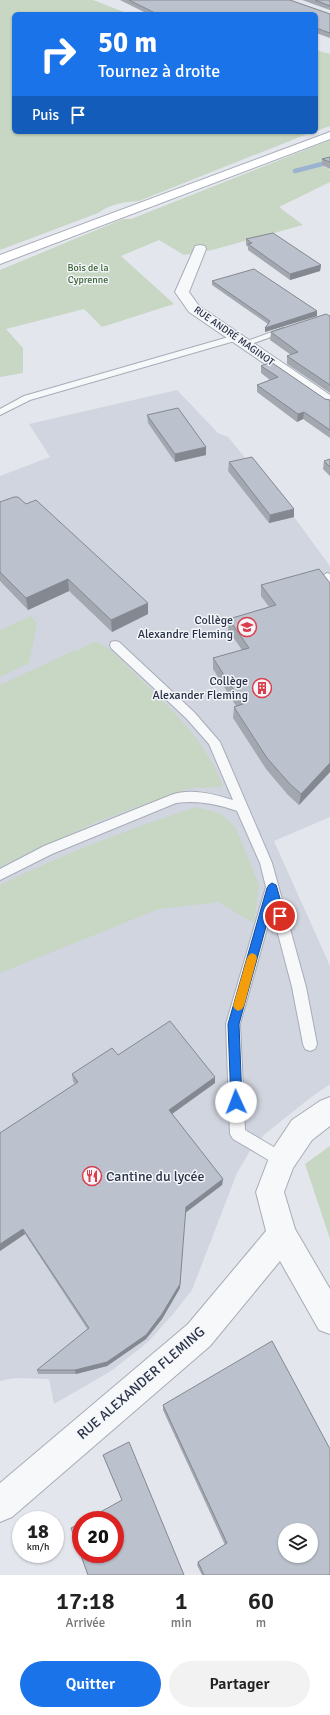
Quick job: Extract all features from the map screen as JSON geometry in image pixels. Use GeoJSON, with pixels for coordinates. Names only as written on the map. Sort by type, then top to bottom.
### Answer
{"type":"FeatureCollection","features":[{"type":"Feature","properties":{"kind":"main road"},"geometry":{"type":"LineString","coordinates":[[0,260],[330,135]]}},
{"type":"Feature","properties":{"kind":"street","name":"RUE ANDRÉ MAGINOT"},"geometry":{"type":"LineString","coordinates":[[200,249],[182,292],[194,309],[330,402]]}},
{"type":"Feature","properties":{"kind":"street"},"geometry":{"type":"LineString","coordinates":[[330,1110],[302,1130],[282,1160],[270,1192],[282,1235],[330,1319]]}},
{"type":"Feature","properties":{"kind":"street","name":"RUE ALEXANDER FLEMING"},"geometry":{"type":"LineString","coordinates":[[0,1505],[198,1335],[282,1235]]}},
{"type":"Feature","properties":{"kind":"lane"},"geometry":{"type":"LineString","coordinates":[[0,412],[27,398],[294,327]]}},
{"type":"Feature","properties":{"kind":"lane"},"geometry":{"type":"LineString","coordinates":[[115,645],[190,715],[214,742],[266,863],[299,987],[310,1044]]}},
{"type":"Feature","properties":{"kind":"lane"},"geometry":{"type":"LineString","coordinates":[[0,875],[48,850],[175,798],[192,796],[217,799],[241,807]]}},
{"type":"Feature","properties":{"kind":"lane"},"geometry":{"type":"LineString","coordinates":[[272,888],[233,1024],[238,1134],[282,1160]]}},
{"type":"Feature","properties":{"kind":"shaded area"},"geometry":{"type":"Polygon","coordinates":[[[177,390],[218,433],[228,437],[294,517],[330,566],[330,817],[274,841],[330,966],[330,1084],[265,1134],[250,1151],[237,1173],[192,1290],[173,1314],[148,1342],[111,1371],[54,1404],[49,1379],[15,1378],[0,1381],[0,476],[50,457],[29,424],[177,390]]]}},
{"type":"Feature","properties":{"kind":"green space","name":"Bois de la Cyprenne"},"geometry":{"type":"Polygon","coordinates":[[[0,0],[93,0],[124,12],[12,12],[12,134],[307,134],[139,201],[112,206],[98,213],[0,250],[0,0]]]}},
{"type":"Feature","properties":{"kind":"green space"},"geometry":{"type":"Polygon","coordinates":[[[318,51],[330,54],[330,126],[318,130],[318,51]]]}},
{"type":"Feature","properties":{"kind":"green space","name":"Bois de la Cyprenne"},"geometry":{"type":"Polygon","coordinates":[[[330,140],[330,161],[320,164],[330,170],[330,182],[279,207],[303,225],[212,250],[184,255],[159,240],[121,256],[174,304],[102,327],[84,309],[6,329],[23,348],[23,373],[0,377],[0,270],[123,219],[131,219],[330,140]]]}},
{"type":"Feature","properties":{"kind":"green space"},"geometry":{"type":"Polygon","coordinates":[[[31,616],[37,623],[29,663],[0,677],[0,630],[31,616]]]}},
{"type":"Feature","properties":{"kind":"green space"},"geometry":{"type":"Polygon","coordinates":[[[93,642],[103,645],[114,653],[184,724],[207,754],[223,787],[192,788],[145,804],[96,822],[0,867],[0,685],[75,650],[77,651],[93,642]]]}},
{"type":"Feature","properties":{"kind":"green space"},"geometry":{"type":"Polygon","coordinates":[[[196,807],[222,814],[236,828],[259,885],[254,923],[218,902],[159,909],[0,973],[0,885],[96,843],[196,807]]]}},
{"type":"Feature","properties":{"kind":"green space"},"geometry":{"type":"Polygon","coordinates":[[[330,1146],[330,1239],[305,1164],[330,1146]]]}},
{"type":"Feature","properties":{"kind":"building"},"geometry":{"type":"Polygon","coordinates":[[[129,0],[290,0],[330,14],[330,33],[318,29],[318,12],[153,12],[129,0]]]}},
{"type":"Feature","properties":{"kind":"building"},"geometry":{"type":"Polygon","coordinates":[[[315,0],[330,0],[330,6],[315,0]]]}},
{"type":"Feature","properties":{"kind":"building"},"geometry":{"type":"Polygon","coordinates":[[[330,157],[330,162],[322,159],[330,157]]]}},
{"type":"Feature","properties":{"kind":"building"},"geometry":{"type":"Polygon","coordinates":[[[273,233],[321,265],[290,274],[248,244],[252,243],[246,239],[273,233]]]}},
{"type":"Feature","properties":{"kind":"building"},"geometry":{"type":"Polygon","coordinates":[[[254,269],[317,311],[265,328],[270,321],[212,281],[254,269]]]}},
{"type":"Feature","properties":{"kind":"building"},"geometry":{"type":"Polygon","coordinates":[[[326,314],[330,316],[330,385],[287,356],[298,352],[271,332],[326,314]]]}},
{"type":"Feature","properties":{"kind":"building"},"geometry":{"type":"Polygon","coordinates":[[[271,362],[325,399],[330,400],[330,430],[304,412],[298,414],[257,385],[278,377],[261,366],[271,362]]]}},
{"type":"Feature","properties":{"kind":"building"},"geometry":{"type":"Polygon","coordinates":[[[178,408],[206,447],[175,454],[147,415],[178,408]]]}},
{"type":"Feature","properties":{"kind":"building"},"geometry":{"type":"Polygon","coordinates":[[[252,457],[294,509],[270,515],[229,462],[252,457]]]}},
{"type":"Feature","properties":{"kind":"building"},"geometry":{"type":"Polygon","coordinates":[[[330,459],[330,467],[324,461],[330,459]]]}},
{"type":"Feature","properties":{"kind":"building"},"geometry":{"type":"Polygon","coordinates":[[[18,497],[26,504],[36,500],[148,603],[111,620],[68,579],[26,598],[0,572],[0,502],[18,497]]]}},
{"type":"Feature","properties":{"kind":"building","name":"Collège Alexander Fleming"},"geometry":{"type":"Polygon","coordinates":[[[319,569],[330,583],[330,763],[301,794],[267,758],[234,707],[243,704],[213,658],[249,648],[229,619],[276,605],[261,585],[319,569]]]}},
{"type":"Feature","properties":{"kind":"building","name":"Cantine du lycée"},"geometry":{"type":"Polygon","coordinates":[[[170,1021],[215,1077],[169,1110],[223,1179],[186,1207],[180,1284],[162,1314],[146,1335],[107,1362],[75,1370],[37,1370],[89,1328],[23,1229],[0,1244],[0,1133],[78,1082],[72,1074],[112,1048],[118,1055],[170,1021]]]}},
{"type":"Feature","properties":{"kind":"building"},"geometry":{"type":"Polygon","coordinates":[[[272,1341],[330,1449],[330,1575],[204,1575],[198,1562],[227,1543],[163,1405],[272,1341]]]}},
{"type":"Feature","properties":{"kind":"building"},"geometry":{"type":"Polygon","coordinates":[[[129,1442],[184,1575],[88,1575],[84,1563],[124,1563],[124,1511],[102,1511],[122,1500],[103,1455],[129,1442]]]}},
{"type":"Feature","properties":{"kind":"waterway"},"geometry":{"type":"LineString","coordinates":[[295,171],[330,162]]}},
{"type":"Feature","properties":{"kind":"slow traffic"},"geometry":{"type":"LineString","coordinates":[[238,1006],[252,958]]}},
{"type":"Feature","properties":{"kind":"place","name":"Collège Alexandre Fleming"},"geometry":{"type":"Point","coordinates":[247,627]}},
{"type":"Feature","properties":{"kind":"place","name":"Collège Alexander Fleming"},"geometry":{"type":"Point","coordinates":[262,688]}},
{"type":"Feature","properties":{"kind":"place","name":"Cantine du lycée"},"geometry":{"type":"Point","coordinates":[92,1176]}},
{"type":"Feature","properties":{"kind":"route"},"geometry":{"type":"LineString","coordinates":[[236,1102],[233,1024],[272,888],[280,916]]}}]}
